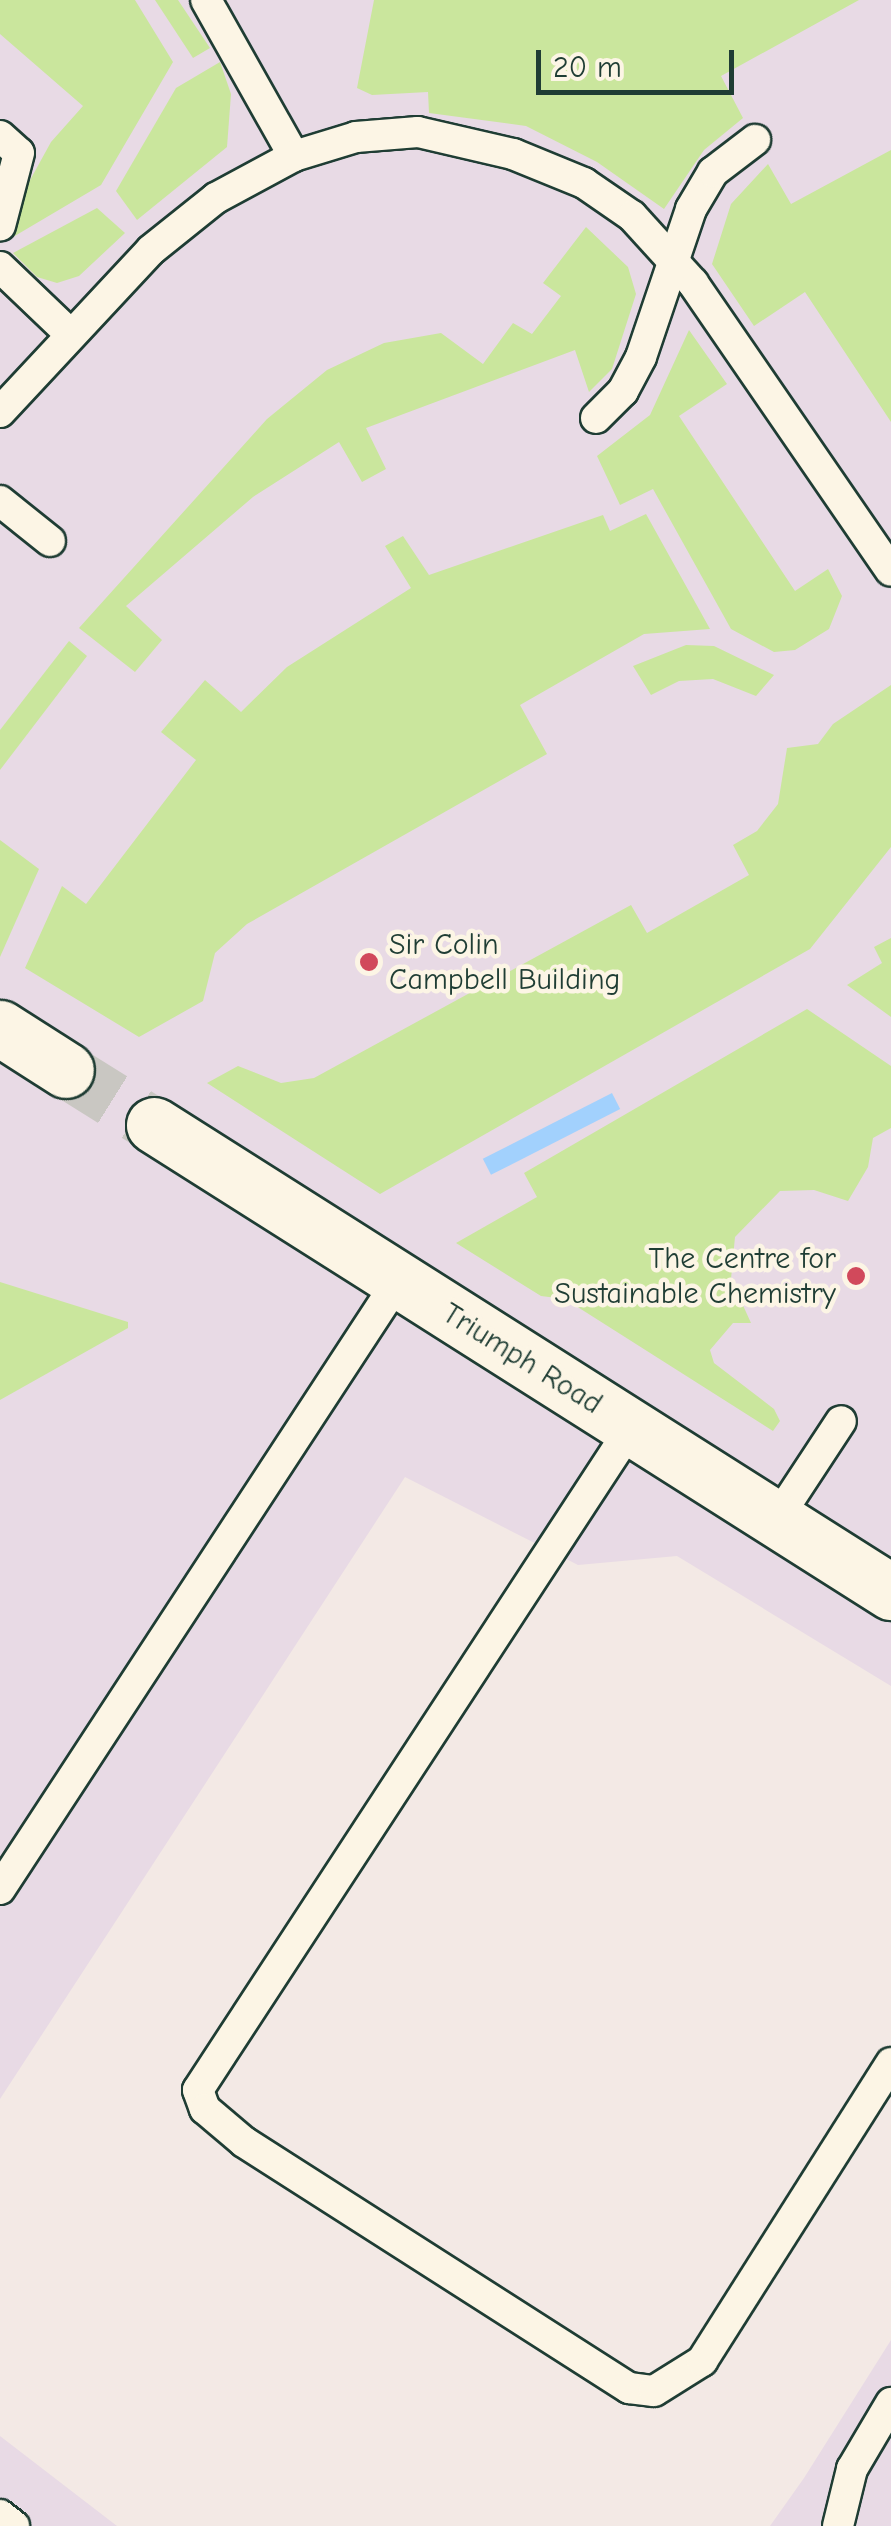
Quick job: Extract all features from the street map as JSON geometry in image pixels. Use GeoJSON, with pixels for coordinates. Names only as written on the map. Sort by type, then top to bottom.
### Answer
{"type":"FeatureCollection","features":[{"type":"Feature","properties":{"kind":"street"},"geometry":{"type":"LineString","coordinates":[[0,1028],[66,1070]]}},
{"type":"Feature","properties":{"kind":"street","name":"Triumph Road"},"geometry":{"type":"LineString","coordinates":[[154,1125],[891,1592]]}},
{"type":"Feature","properties":{"kind":"lane"},"geometry":{"type":"LineString","coordinates":[[206,0],[294,156]]}},
{"type":"Feature","properties":{"kind":"lane"},"geometry":{"type":"LineString","coordinates":[[0,412],[70,334],[190,219],[294,156],[356,137],[418,132],[513,154],[584,183],[632,216],[672,258],[891,571]]}},
{"type":"Feature","properties":{"kind":"lane"},"geometry":{"type":"LineString","coordinates":[[0,136],[19,153],[0,226]]}},
{"type":"Feature","properties":{"kind":"lane"},"geometry":{"type":"LineString","coordinates":[[596,418],[623,391],[641,357],[672,258],[713,172],[755,140]]}},
{"type":"Feature","properties":{"kind":"lane"},"geometry":{"type":"LineString","coordinates":[[0,267],[70,334]]}},
{"type":"Feature","properties":{"kind":"lane"},"geometry":{"type":"LineString","coordinates":[[0,501],[50,542]]}},
{"type":"Feature","properties":{"kind":"lane"},"geometry":{"type":"LineString","coordinates":[[0,1889],[398,1280]]}},
{"type":"Feature","properties":{"kind":"lane"},"geometry":{"type":"LineString","coordinates":[[776,1520],[841,1421]]}},
{"type":"Feature","properties":{"kind":"lane"},"geometry":{"type":"LineString","coordinates":[[631,1428],[198,2090],[205,2110],[244,2142],[628,2388],[654,2391],[702,2361],[891,2063]]}},
{"type":"Feature","properties":{"kind":"lane"},"geometry":{"type":"LineString","coordinates":[[838,2526],[852,2469],[891,2402]]}},
{"type":"Feature","properties":{"kind":"lane"},"geometry":{"type":"LineString","coordinates":[[0,2514],[14,2526]]}},
{"type":"Feature","properties":{"kind":"shaded area"},"geometry":{"type":"Polygon","coordinates":[[[0,0],[891,0],[891,1686],[677,1556],[578,1565],[405,1477],[0,2099],[0,0]]]}},
{"type":"Feature","properties":{"kind":"shaded area"},"geometry":{"type":"Polygon","coordinates":[[[891,2340],[891,2526],[770,2526],[804,2478],[891,2340]]]}},
{"type":"Feature","properties":{"kind":"shaded area"},"geometry":{"type":"Polygon","coordinates":[[[0,2436],[117,2526],[0,2526],[0,2436]]]}},
{"type":"Feature","properties":{"kind":"green space"},"geometry":{"type":"Polygon","coordinates":[[[0,0],[135,0],[173,62],[101,185],[8,240],[18,202],[51,142],[83,106],[0,34],[0,0]]]}},
{"type":"Feature","properties":{"kind":"green space"},"geometry":{"type":"Polygon","coordinates":[[[155,0],[178,0],[210,48],[193,58],[155,0]]]}},
{"type":"Feature","properties":{"kind":"green space"},"geometry":{"type":"Polygon","coordinates":[[[374,0],[859,0],[721,76],[743,118],[704,150],[664,209],[597,162],[526,126],[429,113],[428,92],[372,95],[357,88],[374,0]]]}},
{"type":"Feature","properties":{"kind":"green space"},"geometry":{"type":"Polygon","coordinates":[[[220,62],[231,94],[227,147],[137,220],[116,191],[176,88],[220,62]]]}},
{"type":"Feature","properties":{"kind":"green space"},"geometry":{"type":"Polygon","coordinates":[[[891,150],[891,422],[805,292],[754,326],[712,264],[731,204],[768,164],[791,204],[891,150]]]}},
{"type":"Feature","properties":{"kind":"green space"},"geometry":{"type":"Polygon","coordinates":[[[97,208],[125,233],[79,276],[57,283],[37,277],[13,253],[97,208]]]}},
{"type":"Feature","properties":{"kind":"green space"},"geometry":{"type":"Polygon","coordinates":[[[586,227],[628,267],[636,294],[612,369],[589,392],[575,350],[366,428],[386,469],[362,482],[339,442],[253,497],[126,606],[162,640],[135,672],[79,628],[267,419],[327,370],[384,343],[441,333],[483,364],[513,323],[532,334],[561,296],[543,283],[586,227]]]}},
{"type":"Feature","properties":{"kind":"green space"},"geometry":{"type":"Polygon","coordinates":[[[689,330],[727,384],[679,416],[795,591],[828,569],[842,596],[829,629],[795,650],[774,652],[731,629],[653,489],[620,505],[597,456],[650,415],[689,330]]]}},
{"type":"Feature","properties":{"kind":"green space"},"geometry":{"type":"Polygon","coordinates":[[[646,514],[710,629],[644,634],[520,705],[547,754],[247,924],[215,953],[203,1001],[139,1037],[25,968],[62,886],[86,904],[196,760],[161,732],[205,680],[241,712],[287,667],[411,588],[385,546],[403,536],[429,575],[603,515],[610,531],[646,514]]]}},
{"type":"Feature","properties":{"kind":"green space"},"geometry":{"type":"Polygon","coordinates":[[[69,641],[87,656],[0,770],[0,730],[69,641]]]}},
{"type":"Feature","properties":{"kind":"green space"},"geometry":{"type":"Polygon","coordinates":[[[686,645],[714,646],[774,675],[756,696],[713,679],[679,681],[651,695],[633,666],[686,645]]]}},
{"type":"Feature","properties":{"kind":"green space"},"geometry":{"type":"Polygon","coordinates":[[[891,685],[891,847],[810,949],[380,1194],[207,1083],[238,1066],[281,1083],[314,1078],[631,905],[647,933],[749,875],[733,845],[757,831],[778,804],[787,748],[818,744],[833,724],[891,685]]]}},
{"type":"Feature","properties":{"kind":"green space"},"geometry":{"type":"Polygon","coordinates":[[[0,840],[39,869],[0,957],[0,840]]]}},
{"type":"Feature","properties":{"kind":"green space"},"geometry":{"type":"Polygon","coordinates":[[[891,938],[891,1017],[847,985],[882,963],[874,947],[891,938]]]}},
{"type":"Feature","properties":{"kind":"green space"},"geometry":{"type":"Polygon","coordinates":[[[807,1009],[891,1066],[891,1128],[873,1138],[868,1167],[848,1201],[814,1190],[780,1191],[735,1237],[731,1279],[751,1323],[733,1323],[710,1350],[714,1363],[774,1409],[780,1421],[773,1431],[565,1299],[541,1296],[456,1243],[537,1197],[524,1173],[807,1009]]]}},
{"type":"Feature","properties":{"kind":"green space"},"geometry":{"type":"Polygon","coordinates":[[[0,1282],[128,1322],[128,1328],[0,1400],[0,1282]]]}},
{"type":"Feature","properties":{"kind":"water"},"geometry":{"type":"Polygon","coordinates":[[[612,1093],[620,1109],[491,1175],[483,1159],[612,1093]]]}},
{"type":"Feature","properties":{"kind":"tunnel"},"geometry":{"type":"LineString","coordinates":[[66,1070],[154,1125]]}},
{"type":"Feature","properties":{"kind":"place","name":"Sir Colin Campbell Building"},"geometry":{"type":"Point","coordinates":[369,962]}},
{"type":"Feature","properties":{"kind":"place","name":"The Centre for Sustainable Chemistry"},"geometry":{"type":"Point","coordinates":[856,1276]}}]}
